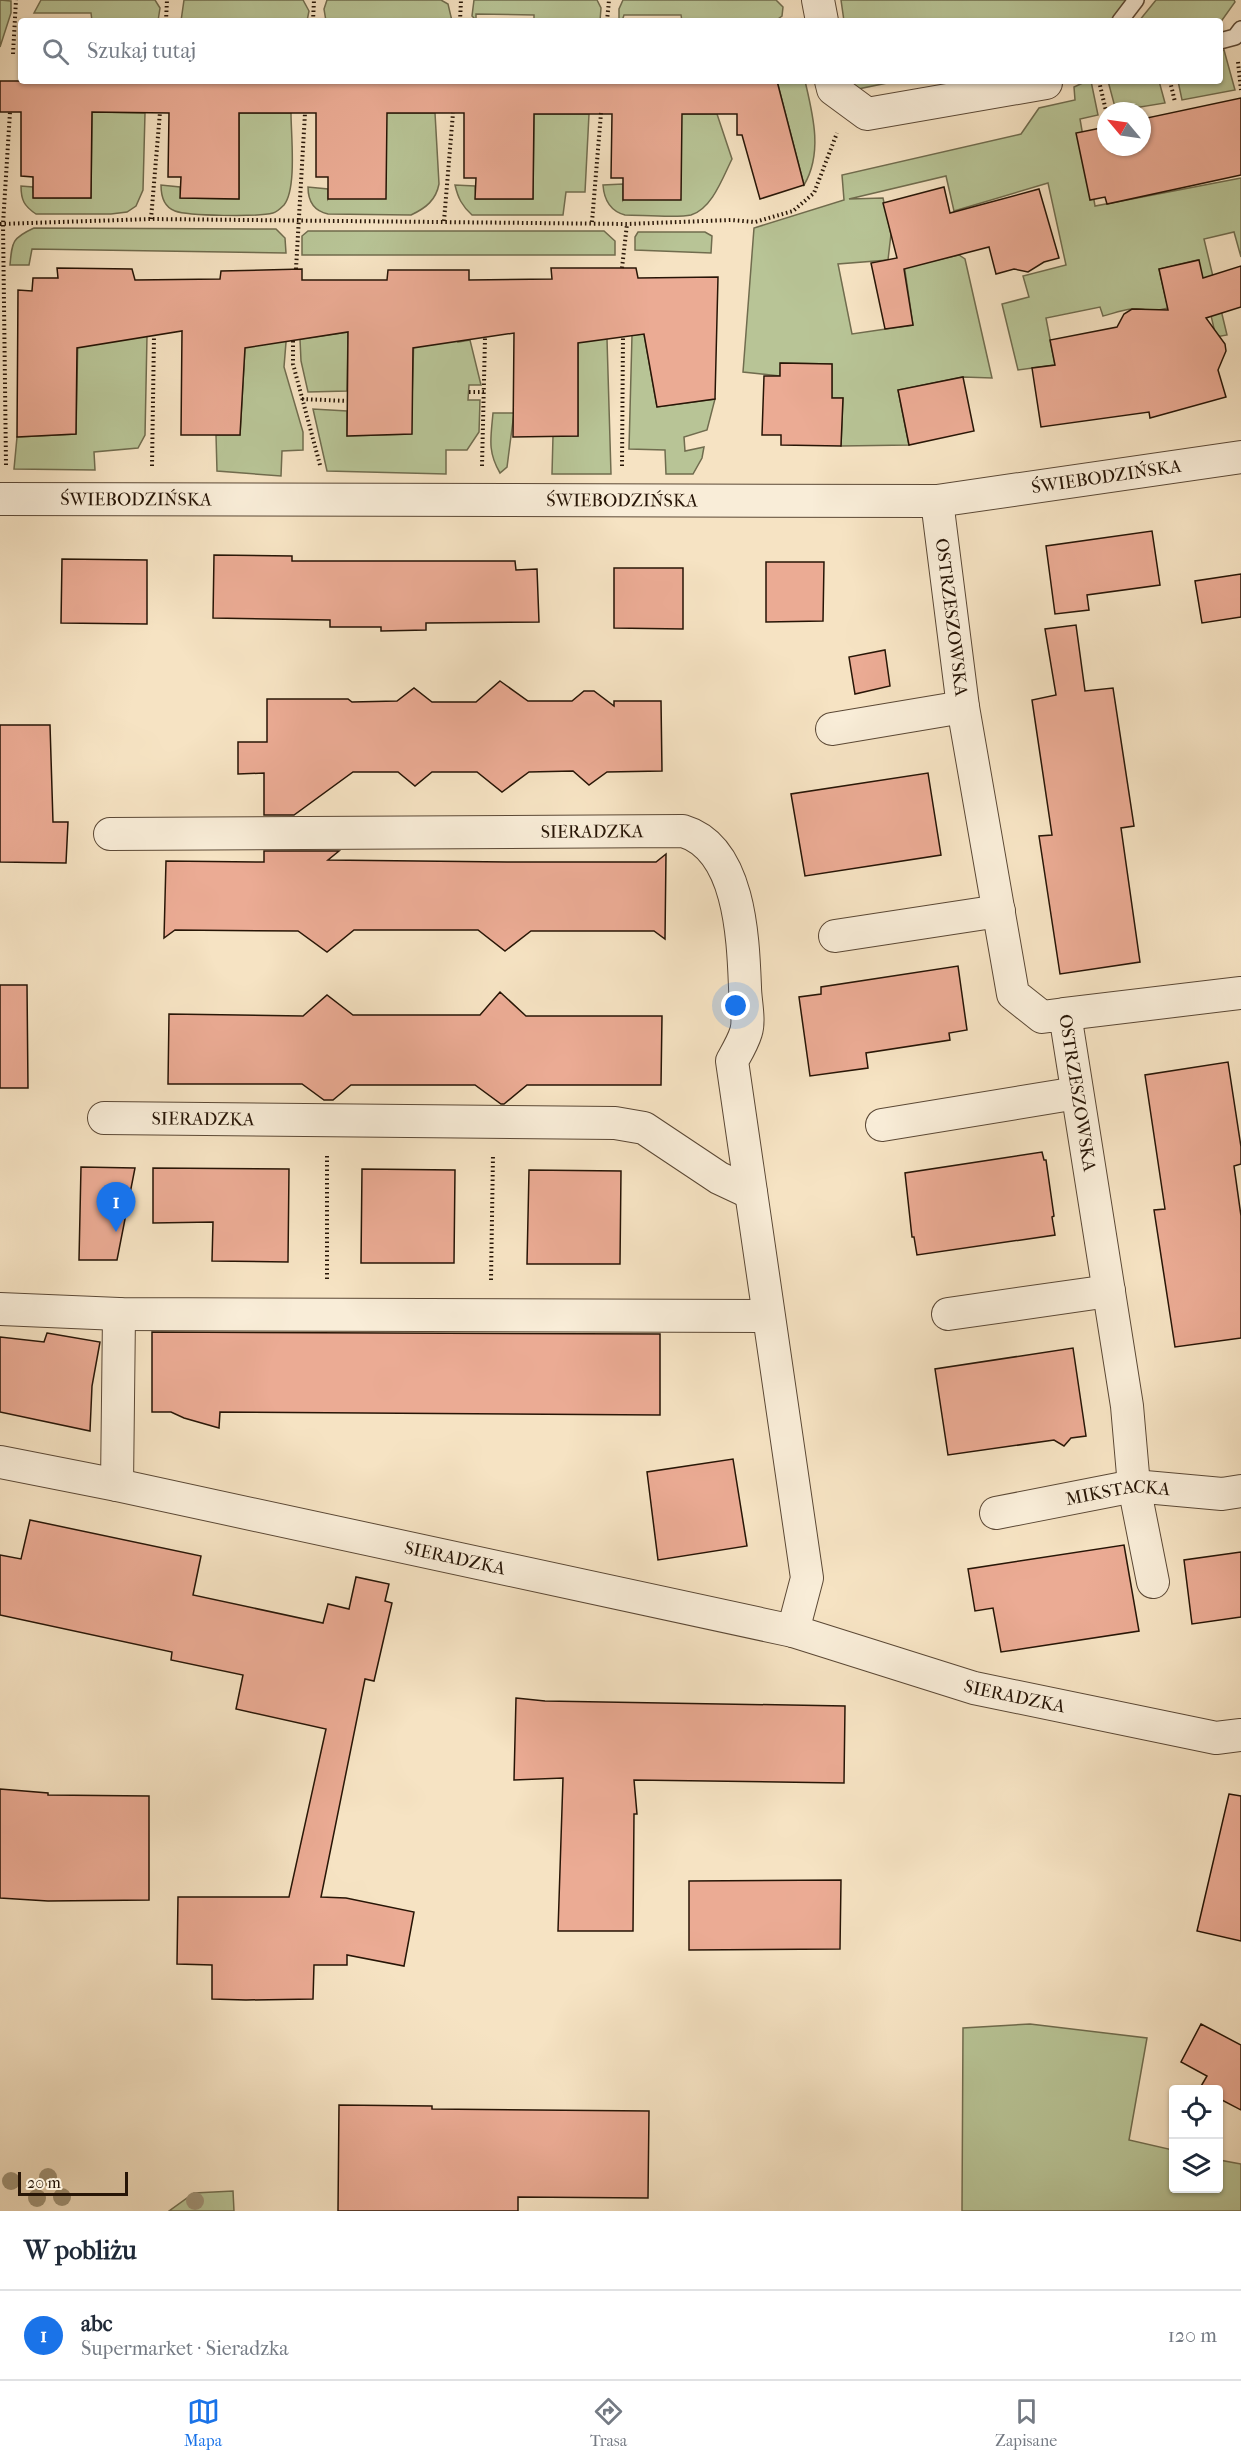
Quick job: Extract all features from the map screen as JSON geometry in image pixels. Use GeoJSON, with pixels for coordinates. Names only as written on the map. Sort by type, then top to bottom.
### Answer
{"type":"FeatureCollection","features":[{"type":"Feature","properties":{"kind":"street"},"geometry":{"type":"LineString","coordinates":[[818,0],[821,18]]}},
{"type":"Feature","properties":{"kind":"street"},"geometry":{"type":"LineString","coordinates":[[841,91],[867,114],[1039,84]]}},
{"type":"Feature","properties":{"kind":"street","name":"ŚWIEBODZIŃSKA"},"geometry":{"type":"LineString","coordinates":[[3,486],[937,501],[1241,457]]}},
{"type":"Feature","properties":{"kind":"street","name":"OSTRZESZOWSKA"},"geometry":{"type":"LineString","coordinates":[[937,501],[963,707],[1013,994],[1042,1017],[1065,1014],[1127,1406],[1134,1486],[1153,1582]]}},
{"type":"Feature","properties":{"kind":"street"},"geometry":{"type":"LineString","coordinates":[[832,729],[963,707]]}},
{"type":"Feature","properties":{"kind":"street","name":"SIERADZKA"},"geometry":{"type":"LineString","coordinates":[[110,834],[683,831],[697,835],[710,844],[732,883],[743,954],[747,1030],[732,1061],[807,1578],[794,1631]]}},
{"type":"Feature","properties":{"kind":"street"},"geometry":{"type":"LineString","coordinates":[[835,936],[999,911]]}},
{"type":"Feature","properties":{"kind":"street"},"geometry":{"type":"LineString","coordinates":[[1065,1014],[1241,993]]}},
{"type":"Feature","properties":{"kind":"street"},"geometry":{"type":"LineString","coordinates":[[882,1125],[1077,1093]]}},
{"type":"Feature","properties":{"kind":"street","name":"SIERADZKA"},"geometry":{"type":"LineString","coordinates":[[104,1118],[615,1123],[644,1128],[718,1178],[751,1192]]}},
{"type":"Feature","properties":{"kind":"street"},"geometry":{"type":"LineString","coordinates":[[948,1314],[1109,1291]]}},
{"type":"Feature","properties":{"kind":"street"},"geometry":{"type":"LineString","coordinates":[[0,1309],[119,1314],[768,1316]]}},
{"type":"Feature","properties":{"kind":"street"},"geometry":{"type":"LineString","coordinates":[[117,1485],[119,1314]]}},
{"type":"Feature","properties":{"kind":"street","name":"SIERADZKA"},"geometry":{"type":"LineString","coordinates":[[0,1462],[117,1485],[794,1631],[974,1688],[1216,1738],[1241,1735]]}},
{"type":"Feature","properties":{"kind":"street","name":"MIKSTACKA"},"geometry":{"type":"LineString","coordinates":[[996,1513],[1134,1486],[1222,1494],[1241,1491]]}},
{"type":"Feature","properties":{"kind":"lane"},"geometry":{"type":"LineString","coordinates":[[1122,18],[1136,0]]}},
{"type":"Feature","properties":{"kind":"lane"},"geometry":{"type":"LineString","coordinates":[[1223,40],[1235,37],[1241,29]]}},
{"type":"Feature","properties":{"kind":"path"},"geometry":{"type":"LineString","coordinates":[[13,54],[16,0]]}},
{"type":"Feature","properties":{"kind":"path"},"geometry":{"type":"LineString","coordinates":[[166,18],[167,0]]}},
{"type":"Feature","properties":{"kind":"path"},"geometry":{"type":"LineString","coordinates":[[313,18],[314,0]]}},
{"type":"Feature","properties":{"kind":"path"},"geometry":{"type":"LineString","coordinates":[[460,18],[461,0]]}},
{"type":"Feature","properties":{"kind":"path"},"geometry":{"type":"LineString","coordinates":[[607,18],[609,0]]}},
{"type":"Feature","properties":{"kind":"path"},"geometry":{"type":"LineString","coordinates":[[1100,84],[1104,102]]}},
{"type":"Feature","properties":{"kind":"path"},"geometry":{"type":"LineString","coordinates":[[1171,84],[1174,102]]}},
{"type":"Feature","properties":{"kind":"path"},"geometry":{"type":"LineString","coordinates":[[1,224],[151,219],[627,224],[731,220],[755,222],[792,211],[814,193],[841,91]]}},
{"type":"Feature","properties":{"kind":"path"},"geometry":{"type":"LineString","coordinates":[[3,486],[1,224],[10,112]]}},
{"type":"Feature","properties":{"kind":"path"},"geometry":{"type":"LineString","coordinates":[[151,219],[160,112]]}},
{"type":"Feature","properties":{"kind":"path"},"geometry":{"type":"LineString","coordinates":[[296,269],[306,113]]}},
{"type":"Feature","properties":{"kind":"path"},"geometry":{"type":"LineString","coordinates":[[444,221],[453,113]]}},
{"type":"Feature","properties":{"kind":"path"},"geometry":{"type":"LineString","coordinates":[[592,222],[601,113]]}},
{"type":"Feature","properties":{"kind":"path"},"geometry":{"type":"LineString","coordinates":[[622,268],[627,224]]}},
{"type":"Feature","properties":{"kind":"path"},"geometry":{"type":"LineString","coordinates":[[152,476],[154,335]]}},
{"type":"Feature","properties":{"kind":"path"},"geometry":{"type":"LineString","coordinates":[[622,467],[623,336]]}},
{"type":"Feature","properties":{"kind":"path"},"geometry":{"type":"LineString","coordinates":[[482,468],[486,338]]}},
{"type":"Feature","properties":{"kind":"path"},"geometry":{"type":"LineString","coordinates":[[292,341],[293,364],[321,466]]}},
{"type":"Feature","properties":{"kind":"path"},"geometry":{"type":"LineString","coordinates":[[469,392],[484,392]]}},
{"type":"Feature","properties":{"kind":"path"},"geometry":{"type":"LineString","coordinates":[[302,399],[348,401]]}},
{"type":"Feature","properties":{"kind":"path"},"geometry":{"type":"LineString","coordinates":[[327,1146],[327,1286]]}},
{"type":"Feature","properties":{"kind":"path"},"geometry":{"type":"LineString","coordinates":[[490,1287],[493,1146]]}},
{"type":"Feature","properties":{"kind":"green space"},"geometry":{"type":"Polygon","coordinates":[[[0,0],[11,1],[11,13],[0,47],[0,0]]]}},
{"type":"Feature","properties":{"kind":"green space"},"geometry":{"type":"Polygon","coordinates":[[[41,0],[155,0],[160,8],[158,18],[92,18],[91,13],[34,13],[41,0]]]}},
{"type":"Feature","properties":{"kind":"green space"},"geometry":{"type":"Polygon","coordinates":[[[184,0],[303,0],[309,11],[308,18],[181,18],[184,0]]]}},
{"type":"Feature","properties":{"kind":"green space"},"geometry":{"type":"Polygon","coordinates":[[[327,0],[441,0],[448,4],[451,18],[326,18],[324,9],[327,0]]]}},
{"type":"Feature","properties":{"kind":"green space"},"geometry":{"type":"Polygon","coordinates":[[[474,0],[597,0],[601,8],[600,18],[534,18],[534,15],[476,14],[476,18],[472,16],[474,0]]]}},
{"type":"Feature","properties":{"kind":"green space"},"geometry":{"type":"Polygon","coordinates":[[[623,0],[776,0],[783,7],[782,16],[779,18],[682,18],[681,15],[624,15],[623,18],[619,18],[619,9],[623,0]]]}},
{"type":"Feature","properties":{"kind":"green space"},"geometry":{"type":"Polygon","coordinates":[[[841,0],[1127,0],[1113,18],[844,18],[841,0]]]}},
{"type":"Feature","properties":{"kind":"green space"},"geometry":{"type":"Polygon","coordinates":[[[1156,0],[1234,0],[1235,2],[1223,19],[1141,18],[1156,0]]]}},
{"type":"Feature","properties":{"kind":"green space"},"geometry":{"type":"Polygon","coordinates":[[[1223,50],[1235,90],[1182,100],[1179,84],[1223,84],[1223,50]]]}},
{"type":"Feature","properties":{"kind":"green space"},"geometry":{"type":"Polygon","coordinates":[[[778,84],[806,84],[813,120],[815,147],[810,173],[804,185],[778,84]]]}},
{"type":"Feature","properties":{"kind":"green space"},"geometry":{"type":"Polygon","coordinates":[[[852,84],[882,84],[853,90],[852,84]]]}},
{"type":"Feature","properties":{"kind":"green space"},"geometry":{"type":"Polygon","coordinates":[[[1080,84],[1092,84],[1097,115],[1080,119],[1095,206],[1241,178],[1241,257],[1234,232],[1204,239],[1227,335],[1216,337],[1198,260],[1159,269],[1168,308],[1150,312],[1133,309],[1103,316],[1100,307],[1046,318],[1055,365],[1018,370],[1002,304],[1029,297],[1023,276],[1066,265],[1048,183],[954,211],[946,176],[849,199],[883,198],[891,234],[888,260],[838,264],[852,334],[913,325],[903,257],[928,262],[959,255],[965,259],[992,378],[963,377],[898,390],[909,445],[841,446],[843,398],[832,398],[832,364],[781,363],[780,376],[743,372],[754,228],[844,200],[842,175],[1021,134],[1039,108],[1075,100],[1074,87],[1080,84]]]}},
{"type":"Feature","properties":{"kind":"green space"},"geometry":{"type":"Polygon","coordinates":[[[1109,84],[1160,84],[1165,103],[1151,105],[1151,102],[1114,102],[1109,84]]]}},
{"type":"Feature","properties":{"kind":"green space"},"geometry":{"type":"Polygon","coordinates":[[[92,112],[145,113],[143,190],[136,206],[127,212],[111,214],[36,214],[24,202],[21,186],[33,187],[34,198],[91,198],[92,112]]]}},
{"type":"Feature","properties":{"kind":"green space"},"geometry":{"type":"Polygon","coordinates":[[[239,113],[291,113],[292,175],[291,187],[284,205],[273,213],[254,215],[182,213],[168,207],[164,201],[161,185],[180,187],[181,198],[239,199],[239,113]]]}},
{"type":"Feature","properties":{"kind":"green space"},"geometry":{"type":"Polygon","coordinates":[[[387,113],[435,113],[439,184],[433,199],[411,215],[328,214],[316,208],[309,197],[308,187],[328,189],[328,199],[387,113]]]}},
{"type":"Feature","properties":{"kind":"green space"},"geometry":{"type":"Polygon","coordinates":[[[534,114],[589,114],[585,192],[566,192],[563,215],[472,215],[461,202],[455,185],[475,186],[476,199],[533,199],[534,114]]]}},
{"type":"Feature","properties":{"kind":"green space"},"geometry":{"type":"Polygon","coordinates":[[[682,114],[717,114],[732,159],[711,199],[698,212],[685,216],[625,215],[615,211],[606,200],[603,185],[623,184],[623,200],[682,114]]]}},
{"type":"Feature","properties":{"kind":"green space"},"geometry":{"type":"Polygon","coordinates":[[[34,228],[276,229],[285,238],[286,253],[32,249],[29,265],[10,265],[13,246],[17,238],[34,228]]]}},
{"type":"Feature","properties":{"kind":"green space"},"geometry":{"type":"Polygon","coordinates":[[[308,231],[604,231],[615,241],[615,255],[302,255],[302,236],[308,231]]]}},
{"type":"Feature","properties":{"kind":"green space"},"geometry":{"type":"Polygon","coordinates":[[[638,232],[705,232],[712,236],[711,253],[635,250],[635,237],[638,232]]]}},
{"type":"Feature","properties":{"kind":"green space"},"geometry":{"type":"Polygon","coordinates":[[[287,330],[284,367],[303,432],[303,450],[282,451],[281,476],[217,471],[216,435],[240,435],[246,331],[287,330]]]}},
{"type":"Feature","properties":{"kind":"green space"},"geometry":{"type":"Polygon","coordinates":[[[458,331],[458,342],[470,340],[481,385],[469,385],[468,400],[480,400],[479,432],[467,450],[446,450],[446,474],[327,471],[313,409],[347,411],[347,436],[411,434],[414,334],[458,331]]]}},
{"type":"Feature","properties":{"kind":"green space"},"geometry":{"type":"Polygon","coordinates":[[[78,332],[147,336],[145,435],[138,448],[94,452],[95,470],[14,469],[17,437],[76,434],[78,332]]]}},
{"type":"Feature","properties":{"kind":"green space"},"geometry":{"type":"Polygon","coordinates":[[[348,332],[347,391],[308,392],[301,361],[300,339],[348,332]]]}},
{"type":"Feature","properties":{"kind":"green space"},"geometry":{"type":"Polygon","coordinates":[[[644,334],[657,407],[715,399],[707,430],[684,437],[685,451],[704,447],[702,458],[693,474],[666,474],[665,450],[629,449],[632,335],[644,334]]]}},
{"type":"Feature","properties":{"kind":"green space"},"geometry":{"type":"Polygon","coordinates":[[[578,336],[607,339],[611,474],[552,474],[553,436],[578,436],[578,336]]]}},
{"type":"Feature","properties":{"kind":"green space"},"geometry":{"type":"Polygon","coordinates":[[[493,413],[514,413],[507,467],[500,473],[492,451],[493,413]]]}},
{"type":"Feature","properties":{"kind":"green space"},"geometry":{"type":"Polygon","coordinates":[[[1030,2024],[1147,2038],[1129,2140],[1169,2149],[1169,2193],[1223,2193],[1223,2161],[1241,2164],[1241,2211],[962,2211],[963,2028],[1030,2024]]]}},
{"type":"Feature","properties":{"kind":"green space"},"geometry":{"type":"Polygon","coordinates":[[[233,2191],[234,2211],[169,2211],[194,2193],[233,2191]]]}},
{"type":"Feature","properties":{"kind":"building"},"geometry":{"type":"Polygon","coordinates":[[[0,81],[18,81],[18,84],[778,84],[804,185],[760,199],[742,135],[737,135],[737,114],[682,114],[681,200],[623,200],[623,178],[611,178],[612,114],[534,114],[533,199],[475,199],[476,178],[464,178],[464,113],[387,113],[386,199],[328,199],[328,177],[316,177],[316,113],[239,113],[239,199],[180,198],[181,177],[168,177],[169,113],[92,112],[91,198],[33,198],[33,177],[21,176],[21,112],[0,112],[0,81]]]}},
{"type":"Feature","properties":{"kind":"building"},"geometry":{"type":"Polygon","coordinates":[[[1241,98],[1241,175],[1107,204],[1105,197],[1090,200],[1076,133],[1097,129],[1097,156],[1151,156],[1151,117],[1241,98]]]}},
{"type":"Feature","properties":{"kind":"building"},"geometry":{"type":"Polygon","coordinates":[[[944,187],[950,213],[1039,189],[1059,258],[1044,262],[1028,272],[1014,269],[996,274],[989,247],[904,269],[913,325],[885,329],[871,263],[897,258],[883,203],[944,187]]]}},
{"type":"Feature","properties":{"kind":"building"},"geometry":{"type":"Polygon","coordinates":[[[1199,260],[1203,278],[1241,266],[1241,307],[1206,318],[1225,344],[1226,351],[1218,370],[1226,397],[1150,418],[1149,412],[1041,427],[1032,368],[1055,365],[1050,340],[1117,327],[1124,314],[1132,309],[1168,310],[1159,269],[1199,260]]]}},
{"type":"Feature","properties":{"kind":"building"},"geometry":{"type":"Polygon","coordinates":[[[57,268],[132,269],[135,280],[220,279],[221,271],[302,269],[302,280],[387,280],[388,270],[469,270],[469,280],[552,279],[551,268],[636,268],[638,278],[718,277],[715,399],[657,407],[644,334],[578,343],[578,436],[513,437],[514,333],[413,348],[412,434],[347,436],[348,332],[245,348],[240,435],[181,435],[182,331],[77,348],[76,434],[17,437],[18,290],[32,291],[33,278],[58,278],[57,268]]]}},
{"type":"Feature","properties":{"kind":"building"},"geometry":{"type":"Polygon","coordinates":[[[780,363],[832,364],[832,398],[843,398],[841,446],[781,445],[781,435],[762,435],[764,376],[780,376],[780,363]]]}},
{"type":"Feature","properties":{"kind":"building"},"geometry":{"type":"Polygon","coordinates":[[[963,377],[974,431],[909,445],[898,390],[963,377]]]}},
{"type":"Feature","properties":{"kind":"building"},"geometry":{"type":"Polygon","coordinates":[[[1152,531],[1160,585],[1087,595],[1089,610],[1055,614],[1046,546],[1152,531]]]}},
{"type":"Feature","properties":{"kind":"building"},"geometry":{"type":"Polygon","coordinates":[[[214,555],[292,556],[292,561],[515,561],[516,570],[537,569],[539,622],[426,623],[426,630],[381,631],[381,627],[330,627],[330,620],[213,618],[214,555]]]}},
{"type":"Feature","properties":{"kind":"building"},"geometry":{"type":"Polygon","coordinates":[[[62,559],[147,560],[147,624],[61,623],[62,559]]]}},
{"type":"Feature","properties":{"kind":"building"},"geometry":{"type":"Polygon","coordinates":[[[766,562],[824,562],[823,621],[766,622],[766,562]]]}},
{"type":"Feature","properties":{"kind":"building"},"geometry":{"type":"Polygon","coordinates":[[[614,568],[683,568],[683,629],[614,628],[614,568]]]}},
{"type":"Feature","properties":{"kind":"building"},"geometry":{"type":"Polygon","coordinates":[[[1241,574],[1241,617],[1202,623],[1195,581],[1241,574]]]}},
{"type":"Feature","properties":{"kind":"building"},"geometry":{"type":"Polygon","coordinates":[[[1076,625],[1085,691],[1113,688],[1134,826],[1121,828],[1140,962],[1060,974],[1039,836],[1052,835],[1032,700],[1056,695],[1045,629],[1076,625]]]}},
{"type":"Feature","properties":{"kind":"building"},"geometry":{"type":"Polygon","coordinates":[[[885,650],[890,686],[855,694],[849,657],[885,650]]]}},
{"type":"Feature","properties":{"kind":"building"},"geometry":{"type":"Polygon","coordinates":[[[500,681],[528,701],[572,701],[584,691],[594,691],[614,706],[614,701],[661,701],[662,771],[607,772],[589,785],[573,771],[529,772],[502,792],[477,772],[432,772],[415,786],[398,772],[353,772],[294,815],[264,815],[264,773],[238,774],[238,742],[267,742],[267,699],[397,701],[414,688],[432,702],[476,702],[500,681]]]}},
{"type":"Feature","properties":{"kind":"building"},"geometry":{"type":"Polygon","coordinates":[[[0,725],[50,725],[53,822],[68,822],[66,863],[0,862],[0,725]]]}},
{"type":"Feature","properties":{"kind":"building"},"geometry":{"type":"Polygon","coordinates":[[[928,773],[941,855],[805,876],[791,794],[928,773]]]}},
{"type":"Feature","properties":{"kind":"building"},"geometry":{"type":"Polygon","coordinates":[[[264,851],[339,851],[328,860],[507,862],[656,862],[666,854],[665,939],[654,931],[531,931],[505,951],[478,930],[354,930],[327,952],[298,931],[175,930],[164,938],[166,861],[264,862],[264,851]]]}},
{"type":"Feature","properties":{"kind":"building"},"geometry":{"type":"Polygon","coordinates":[[[958,966],[967,1030],[949,1033],[950,1040],[866,1053],[868,1068],[810,1076],[799,997],[821,994],[821,987],[958,966]]]}},
{"type":"Feature","properties":{"kind":"building"},"geometry":{"type":"Polygon","coordinates":[[[0,985],[27,985],[28,1088],[0,1088],[0,985]]]}},
{"type":"Feature","properties":{"kind":"building"},"geometry":{"type":"Polygon","coordinates":[[[500,992],[526,1016],[662,1016],[661,1085],[527,1085],[501,1104],[475,1085],[351,1085],[333,1100],[324,1100],[302,1084],[168,1084],[169,1014],[303,1016],[327,995],[353,1015],[480,1015],[500,992]]]}},
{"type":"Feature","properties":{"kind":"building"},"geometry":{"type":"Polygon","coordinates":[[[1228,1062],[1241,1147],[1241,1164],[1234,1166],[1241,1216],[1241,1338],[1175,1347],[1154,1210],[1165,1209],[1145,1075],[1228,1062]]]}},
{"type":"Feature","properties":{"kind":"building"},"geometry":{"type":"Polygon","coordinates":[[[1042,1152],[1046,1160],[1055,1235],[917,1255],[914,1237],[912,1237],[905,1173],[1042,1152]]]}},
{"type":"Feature","properties":{"kind":"building"},"geometry":{"type":"Polygon","coordinates":[[[81,1167],[135,1168],[117,1260],[79,1260],[81,1167]]]}},
{"type":"Feature","properties":{"kind":"building"},"geometry":{"type":"Polygon","coordinates":[[[153,1168],[289,1169],[288,1262],[212,1261],[213,1222],[153,1223],[153,1168]]]}},
{"type":"Feature","properties":{"kind":"building"},"geometry":{"type":"Polygon","coordinates":[[[362,1169],[455,1170],[454,1263],[361,1263],[362,1169]]]}},
{"type":"Feature","properties":{"kind":"building"},"geometry":{"type":"Polygon","coordinates":[[[529,1170],[621,1171],[620,1264],[527,1264],[529,1170]]]}},
{"type":"Feature","properties":{"kind":"building"},"geometry":{"type":"Polygon","coordinates":[[[152,1332],[660,1334],[660,1415],[220,1412],[219,1428],[171,1412],[152,1412],[152,1332]]]}},
{"type":"Feature","properties":{"kind":"building"},"geometry":{"type":"Polygon","coordinates":[[[47,1333],[100,1342],[92,1386],[90,1431],[0,1412],[0,1337],[44,1342],[47,1333]]]}},
{"type":"Feature","properties":{"kind":"building"},"geometry":{"type":"Polygon","coordinates":[[[1073,1348],[1086,1436],[1071,1438],[1064,1446],[1054,1440],[948,1455],[935,1369],[1073,1348]]]}},
{"type":"Feature","properties":{"kind":"building"},"geometry":{"type":"Polygon","coordinates":[[[733,1459],[747,1546],[658,1560],[647,1472],[733,1459]]]}},
{"type":"Feature","properties":{"kind":"building"},"geometry":{"type":"Polygon","coordinates":[[[30,1520],[201,1556],[193,1595],[323,1623],[328,1604],[349,1609],[356,1577],[389,1584],[385,1601],[392,1603],[374,1681],[365,1679],[321,1897],[346,1898],[414,1912],[404,1966],[347,1955],[347,1965],[314,1965],[313,1999],[246,2000],[212,1999],[212,1965],[177,1964],[178,1897],[289,1897],[326,1729],[236,1709],[243,1675],[171,1660],[172,1652],[0,1615],[0,1555],[21,1559],[30,1520]]]}},
{"type":"Feature","properties":{"kind":"building"},"geometry":{"type":"Polygon","coordinates":[[[1124,1545],[1139,1631],[1001,1652],[993,1608],[975,1611],[968,1569],[1124,1545]]]}},
{"type":"Feature","properties":{"kind":"building"},"geometry":{"type":"Polygon","coordinates":[[[1241,1552],[1241,1617],[1192,1624],[1184,1560],[1241,1552]]]}},
{"type":"Feature","properties":{"kind":"building"},"geometry":{"type":"Polygon","coordinates":[[[516,1698],[545,1701],[845,1706],[844,1783],[634,1780],[637,1814],[634,1814],[633,1931],[558,1931],[563,1778],[514,1780],[516,1698]]]}},
{"type":"Feature","properties":{"kind":"building"},"geometry":{"type":"Polygon","coordinates":[[[0,1789],[48,1793],[48,1795],[149,1796],[149,1900],[48,1901],[0,1898],[0,1789]]]}},
{"type":"Feature","properties":{"kind":"building"},"geometry":{"type":"Polygon","coordinates":[[[1229,1794],[1241,1796],[1241,1941],[1197,1931],[1229,1794]]]}},
{"type":"Feature","properties":{"kind":"building"},"geometry":{"type":"Polygon","coordinates":[[[841,1880],[840,1949],[689,1950],[689,1881],[841,1880]]]}},
{"type":"Feature","properties":{"kind":"building"},"geometry":{"type":"Polygon","coordinates":[[[1201,2024],[1241,2045],[1241,2110],[1223,2101],[1223,2085],[1202,2085],[1207,2076],[1181,2062],[1201,2024]]]}},
{"type":"Feature","properties":{"kind":"building"},"geometry":{"type":"Polygon","coordinates":[[[339,2105],[432,2106],[432,2109],[649,2111],[648,2198],[518,2197],[518,2211],[338,2211],[339,2105]]]}},
{"type":"Feature","properties":{"kind":"place","name":"abc"},"geometry":{"type":"Point","coordinates":[116,1232]}}]}
